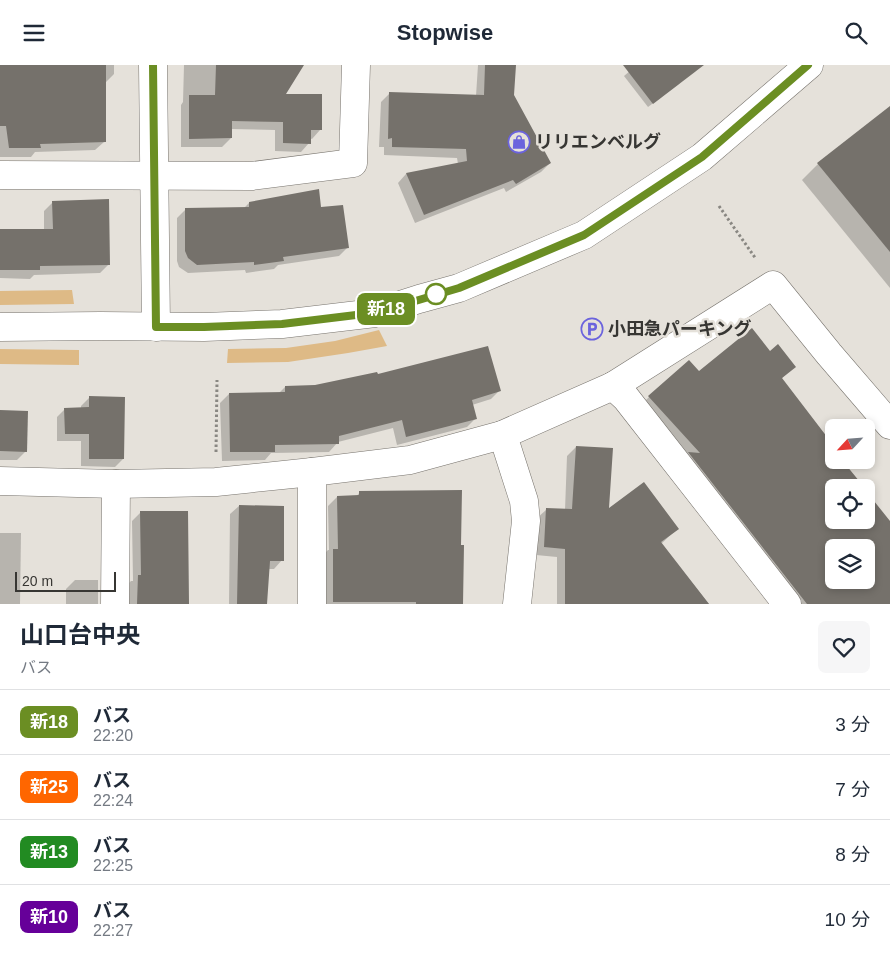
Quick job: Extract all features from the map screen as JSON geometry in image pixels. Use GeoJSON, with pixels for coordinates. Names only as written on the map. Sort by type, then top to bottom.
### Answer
{"type":"FeatureCollection","features":[{"type":"Feature","properties":{"kind":"street"},"geometry":{"type":"LineString","coordinates":[[153,65],[156,327]]}},
{"type":"Feature","properties":{"kind":"street"},"geometry":{"type":"LineString","coordinates":[[0,175],[252,176],[353,163],[356,65]]}},
{"type":"Feature","properties":{"kind":"street"},"geometry":{"type":"LineString","coordinates":[[0,327],[204,327],[282,324],[375,313],[459,288],[584,235],[702,157],[808,65]]}},
{"type":"Feature","properties":{"kind":"street"},"geometry":{"type":"LineString","coordinates":[[0,481],[116,484],[216,482],[410,459],[502,435],[613,386],[773,285],[890,425]]}},
{"type":"Feature","properties":{"kind":"street"},"geometry":{"type":"LineString","coordinates":[[613,386],[626,398],[787,604]]}},
{"type":"Feature","properties":{"kind":"street"},"geometry":{"type":"LineString","coordinates":[[502,435],[524,501],[526,521],[517,604]]}},
{"type":"Feature","properties":{"kind":"street"},"geometry":{"type":"LineString","coordinates":[[312,472],[312,604]]}},
{"type":"Feature","properties":{"kind":"street"},"geometry":{"type":"LineString","coordinates":[[115,604],[116,484]]}},
{"type":"Feature","properties":{"kind":"path"},"geometry":{"type":"LineString","coordinates":[[720,206],[773,285]]}},
{"type":"Feature","properties":{"kind":"path"},"geometry":{"type":"LineString","coordinates":[[216,459],[217,380]]}},
{"type":"Feature","properties":{"kind":"shaded area"},"geometry":{"type":"Polygon","coordinates":[[[72,290],[74,304],[0,305],[0,291],[72,290]]]}},
{"type":"Feature","properties":{"kind":"shaded area"},"geometry":{"type":"Polygon","coordinates":[[[379,330],[387,346],[288,362],[227,363],[228,349],[286,348],[335,341],[379,330]]]}},
{"type":"Feature","properties":{"kind":"shaded area"},"geometry":{"type":"Polygon","coordinates":[[[0,349],[79,350],[79,365],[0,364],[0,349]]]}},
{"type":"Feature","properties":{"kind":"building"},"geometry":{"type":"Polygon","coordinates":[[[0,65],[106,65],[106,142],[40,144],[41,148],[9,148],[6,126],[0,126],[0,65]]]}},
{"type":"Feature","properties":{"kind":"building"},"geometry":{"type":"Polygon","coordinates":[[[216,65],[304,65],[286,94],[322,94],[322,130],[311,130],[311,144],[283,143],[283,122],[232,121],[232,138],[189,139],[189,95],[215,95],[216,65]]]}},
{"type":"Feature","properties":{"kind":"building"},"geometry":{"type":"Polygon","coordinates":[[[485,65],[516,65],[514,95],[551,163],[516,184],[513,180],[424,215],[406,173],[467,161],[466,149],[392,147],[392,138],[388,139],[389,92],[484,95],[485,65]]]}},
{"type":"Feature","properties":{"kind":"building"},"geometry":{"type":"Polygon","coordinates":[[[623,65],[704,65],[653,104],[623,65]]]}},
{"type":"Feature","properties":{"kind":"building"},"geometry":{"type":"Polygon","coordinates":[[[890,106],[890,252],[817,163],[890,106]]]}},
{"type":"Feature","properties":{"kind":"building"},"geometry":{"type":"Polygon","coordinates":[[[319,189],[321,207],[343,205],[349,248],[283,257],[284,261],[254,265],[254,262],[197,265],[188,258],[185,251],[185,208],[249,207],[249,202],[319,189]]]}},
{"type":"Feature","properties":{"kind":"building"},"geometry":{"type":"Polygon","coordinates":[[[109,199],[110,265],[40,266],[40,270],[0,270],[0,229],[53,229],[52,201],[109,199]]]}},
{"type":"Feature","properties":{"kind":"building"},"geometry":{"type":"Polygon","coordinates":[[[752,328],[770,351],[778,344],[796,367],[782,378],[825,434],[825,469],[849,469],[857,479],[825,479],[825,529],[875,529],[875,502],[890,521],[890,604],[807,604],[688,452],[700,453],[648,396],[689,360],[699,371],[752,328]]]}},
{"type":"Feature","properties":{"kind":"building"},"geometry":{"type":"Polygon","coordinates":[[[488,346],[501,391],[472,400],[477,419],[406,437],[402,420],[339,436],[339,444],[275,445],[275,452],[230,452],[229,393],[285,392],[285,386],[315,385],[377,372],[378,374],[488,346]]]}},
{"type":"Feature","properties":{"kind":"building"},"geometry":{"type":"Polygon","coordinates":[[[89,396],[125,397],[124,459],[89,459],[89,434],[65,434],[64,408],[89,407],[89,396]]]}},
{"type":"Feature","properties":{"kind":"building"},"geometry":{"type":"Polygon","coordinates":[[[0,410],[28,411],[27,452],[0,451],[0,410]]]}},
{"type":"Feature","properties":{"kind":"building"},"geometry":{"type":"Polygon","coordinates":[[[576,446],[613,448],[609,508],[644,482],[679,529],[661,542],[709,604],[565,604],[565,549],[544,547],[546,508],[572,509],[576,446]]]}},
{"type":"Feature","properties":{"kind":"building"},"geometry":{"type":"Polygon","coordinates":[[[462,490],[461,545],[464,545],[463,604],[333,602],[333,549],[338,549],[337,496],[359,495],[359,491],[462,490]]]}},
{"type":"Feature","properties":{"kind":"building"},"geometry":{"type":"Polygon","coordinates":[[[239,505],[284,506],[284,561],[270,561],[267,604],[237,604],[239,505]]]}},
{"type":"Feature","properties":{"kind":"building"},"geometry":{"type":"Polygon","coordinates":[[[140,511],[188,511],[189,604],[137,604],[138,575],[141,575],[140,511]]]}},
{"type":"Feature","properties":{"kind":"bus line","name":"新18"},"geometry":{"type":"LineString","coordinates":[[153,65],[156,327],[282,324],[375,313],[459,288],[584,235],[702,157],[808,65]]}},
{"type":"Feature","properties":{"kind":"place","name":"リリエンベルグ"},"geometry":{"type":"Point","coordinates":[519,142]}},
{"type":"Feature","properties":{"kind":"place","name":"小田急パーキング"},"geometry":{"type":"Point","coordinates":[592,329]}}]}
